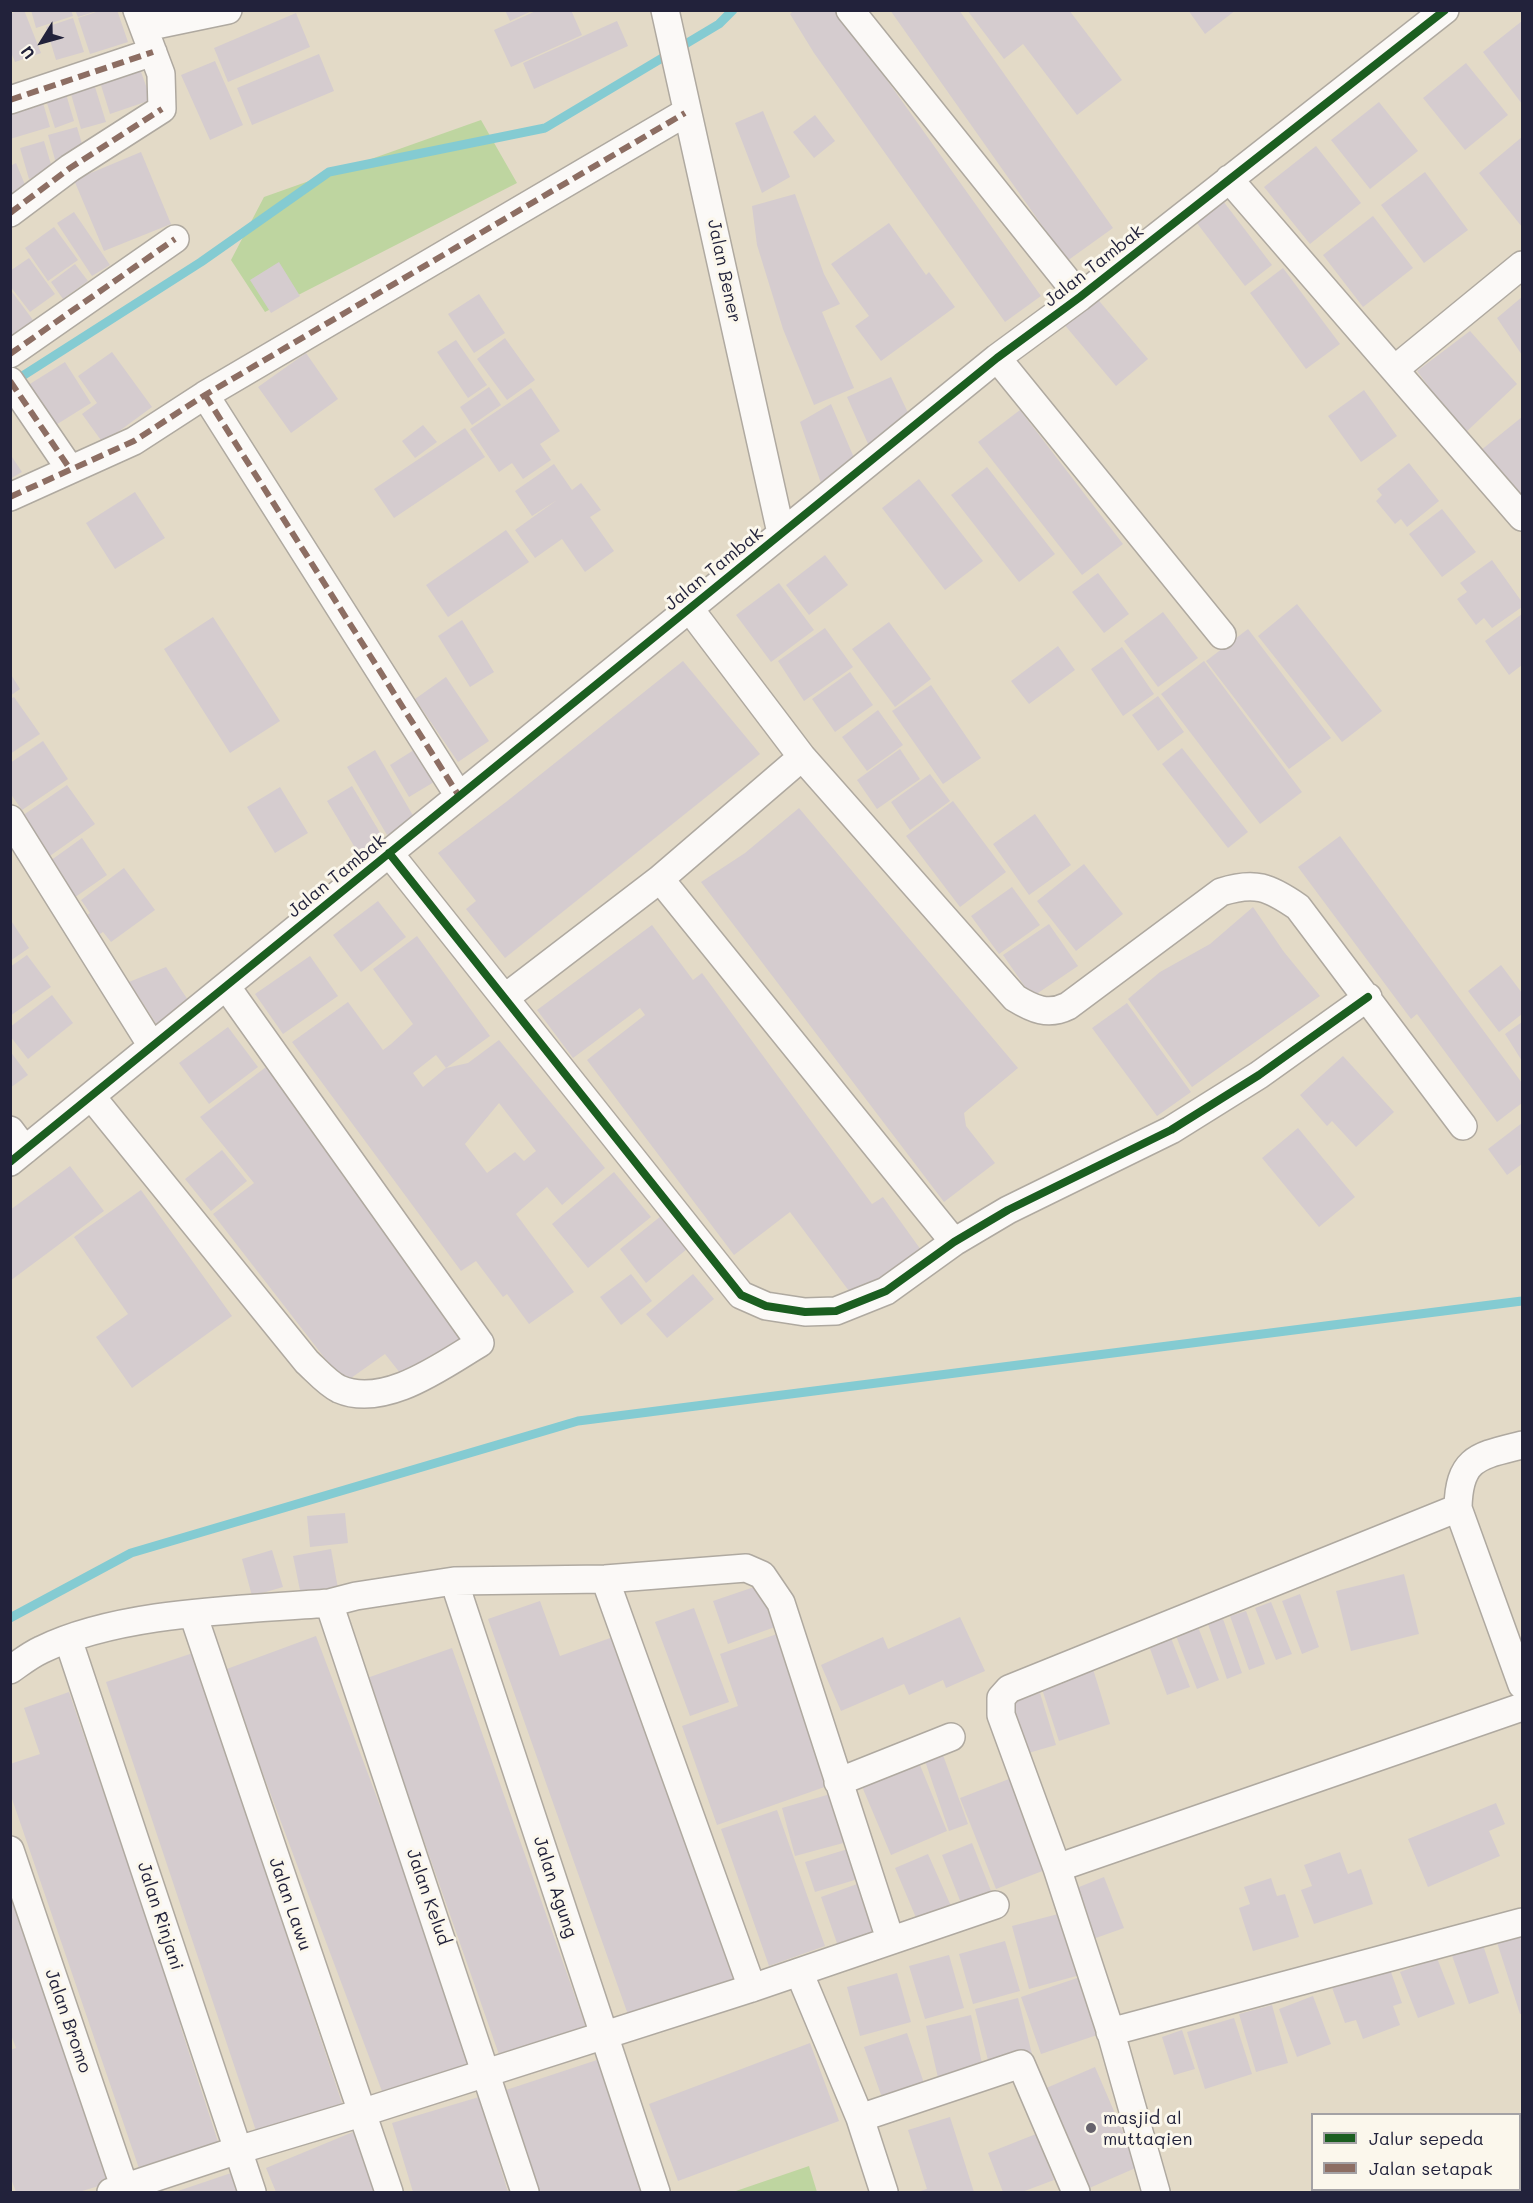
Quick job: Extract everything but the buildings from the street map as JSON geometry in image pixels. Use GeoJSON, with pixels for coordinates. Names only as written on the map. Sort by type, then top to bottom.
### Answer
{"type":"FeatureCollection","features":[{"type":"Feature","properties":{"kind":"street"},"geometry":{"type":"LineString","coordinates":[[10,100],[145,30],[228,10]]}},
{"type":"Feature","properties":{"kind":"street","name":"Jalan Bener"},"geometry":{"type":"LineString","coordinates":[[665,10],[781,533]]}},
{"type":"Feature","properties":{"kind":"street"},"geometry":{"type":"LineString","coordinates":[[850,10],[1080,297]]}},
{"type":"Feature","properties":{"kind":"street","name":"Jalan Tambak"},"geometry":{"type":"LineString","coordinates":[[15,1147],[91,1096],[997,358],[1080,297],[1445,10]]}},
{"type":"Feature","properties":{"kind":"street"},"geometry":{"type":"LineString","coordinates":[[10,213],[70,168],[162,109],[161,74],[145,30]]}},
{"type":"Feature","properties":{"kind":"street"},"geometry":{"type":"LineString","coordinates":[[10,497],[134,441],[206,395],[686,112]]}},
{"type":"Feature","properties":{"kind":"street"},"geometry":{"type":"LineString","coordinates":[[1229,179],[1522,517]]}},
{"type":"Feature","properties":{"kind":"street"},"geometry":{"type":"LineString","coordinates":[[10,354],[175,239]]}},
{"type":"Feature","properties":{"kind":"street"},"geometry":{"type":"LineString","coordinates":[[1395,369],[1522,265]]}},
{"type":"Feature","properties":{"kind":"street"},"geometry":{"type":"LineString","coordinates":[[997,358],[1222,635]]}},
{"type":"Feature","properties":{"kind":"street"},"geometry":{"type":"LineString","coordinates":[[10,381],[70,469]]}},
{"type":"Feature","properties":{"kind":"street"},"geometry":{"type":"LineString","coordinates":[[206,395],[459,796]]}},
{"type":"Feature","properties":{"kind":"street"},"geometry":{"type":"LineString","coordinates":[[689,608],[802,757],[1015,998],[1030,1007],[1056,1012],[1068,1006],[1221,892],[1243,885],[1264,888],[1298,907],[1463,1126]]}},
{"type":"Feature","properties":{"kind":"street"},"geometry":{"type":"LineString","coordinates":[[506,997],[660,879],[802,757]]}},
{"type":"Feature","properties":{"kind":"street"},"geometry":{"type":"LineString","coordinates":[[10,819],[152,1046]]}},
{"type":"Feature","properties":{"kind":"street"},"geometry":{"type":"LineString","coordinates":[[389,854],[506,997],[741,1295],[766,1306],[805,1312],[836,1311],[886,1291],[954,1242],[1008,1210],[1171,1130],[1259,1075],[1368,997]]}},
{"type":"Feature","properties":{"kind":"street"},"geometry":{"type":"LineString","coordinates":[[660,879],[954,1242]]}},
{"type":"Feature","properties":{"kind":"street"},"geometry":{"type":"LineString","coordinates":[[91,1096],[307,1362],[340,1389],[375,1392],[401,1388],[480,1343],[226,986]]}},
{"type":"Feature","properties":{"kind":"street"},"geometry":{"type":"LineString","coordinates":[[1522,1445],[1482,1456],[1473,1462],[1459,1480],[1458,1508],[1522,1685]]}},
{"type":"Feature","properties":{"kind":"street"},"geometry":{"type":"LineString","coordinates":[[1156,2193],[1110,2032],[1057,1868],[1001,1715],[999,1703],[1010,1689],[1458,1508]]}},
{"type":"Feature","properties":{"kind":"street"},"geometry":{"type":"LineString","coordinates":[[10,1670],[39,1650],[68,1639],[144,1620],[328,1603],[356,1596],[454,1581],[605,1579],[746,1568],[762,1575],[771,1585],[789,1625],[890,1940]]}},
{"type":"Feature","properties":{"kind":"street"},"geometry":{"type":"LineString","coordinates":[[605,1579],[752,1988]]}},
{"type":"Feature","properties":{"kind":"street","name":"Jalan Agung"},"geometry":{"type":"LineString","coordinates":[[454,1581],[656,2193]]}},
{"type":"Feature","properties":{"kind":"street","name":"Jalan Kelud"},"geometry":{"type":"LineString","coordinates":[[328,1603],[487,2072],[525,2193]]}},
{"type":"Feature","properties":{"kind":"street","name":"Jalan Lawu"},"geometry":{"type":"LineString","coordinates":[[193,1614],[389,2193]]}},
{"type":"Feature","properties":{"kind":"street","name":"Jalan Rinjani"},"geometry":{"type":"LineString","coordinates":[[68,1639],[252,2193]]}},
{"type":"Feature","properties":{"kind":"street"},"geometry":{"type":"LineString","coordinates":[[1057,1868],[1522,1707]]}},
{"type":"Feature","properties":{"kind":"street"},"geometry":{"type":"LineString","coordinates":[[838,1782],[951,1737]]}},
{"type":"Feature","properties":{"kind":"street","name":"Jalan Bromo"},"geometry":{"type":"LineString","coordinates":[[10,1850],[120,2191]]}},
{"type":"Feature","properties":{"kind":"street"},"geometry":{"type":"LineString","coordinates":[[120,2191],[238,2150],[752,1988],[995,1905]]}},
{"type":"Feature","properties":{"kind":"street"},"geometry":{"type":"LineString","coordinates":[[1110,2032],[1522,1922]]}},
{"type":"Feature","properties":{"kind":"street"},"geometry":{"type":"LineString","coordinates":[[799,1972],[860,2118],[884,2193]]}},
{"type":"Feature","properties":{"kind":"street"},"geometry":{"type":"LineString","coordinates":[[860,2118],[1021,2064],[1076,2193]]}},
{"type":"Feature","properties":{"kind":"green space"},"geometry":{"type":"Polygon","coordinates":[[[481,120],[517,183],[265,312],[231,260],[264,197],[481,120]]]}},
{"type":"Feature","properties":{"kind":"green space"},"geometry":{"type":"Polygon","coordinates":[[[809,2166],[817,2192],[733,2192],[809,2166]]]}},
{"type":"Feature","properties":{"kind":"waterway"},"geometry":{"type":"LineString","coordinates":[[13,382],[201,262],[329,172],[545,128],[719,24],[733,10]]}},
{"type":"Feature","properties":{"kind":"waterway"},"geometry":{"type":"LineString","coordinates":[[10,1618],[131,1553],[578,1421],[1522,1301]]}},
{"type":"Feature","properties":{"kind":"marked path"},"geometry":{"type":"LineString","coordinates":[[10,100],[153,52]]}},
{"type":"Feature","properties":{"kind":"marked path"},"geometry":{"type":"LineString","coordinates":[[10,213],[70,168],[162,109]]}},
{"type":"Feature","properties":{"kind":"marked path"},"geometry":{"type":"LineString","coordinates":[[10,497],[134,441],[205,395],[685,113]]}},
{"type":"Feature","properties":{"kind":"marked path"},"geometry":{"type":"LineString","coordinates":[[10,354],[175,239]]}},
{"type":"Feature","properties":{"kind":"marked path"},"geometry":{"type":"LineString","coordinates":[[10,381],[70,469]]}},
{"type":"Feature","properties":{"kind":"marked path"},"geometry":{"type":"LineString","coordinates":[[205,395],[459,796]]}},
{"type":"Feature","properties":{"kind":"cycle path"},"geometry":{"type":"LineString","coordinates":[[10,1162],[997,358],[1080,297],[1445,10]]}},
{"type":"Feature","properties":{"kind":"cycle path"},"geometry":{"type":"LineString","coordinates":[[389,853],[741,1295],[766,1306],[805,1312],[836,1311],[886,1291],[954,1242],[1008,1210],[1171,1130],[1259,1075],[1368,997]]}},
{"type":"Feature","properties":{"kind":"place","name":"masjid al muttaqien"},"geometry":{"type":"Point","coordinates":[1091,2128]}}]}
